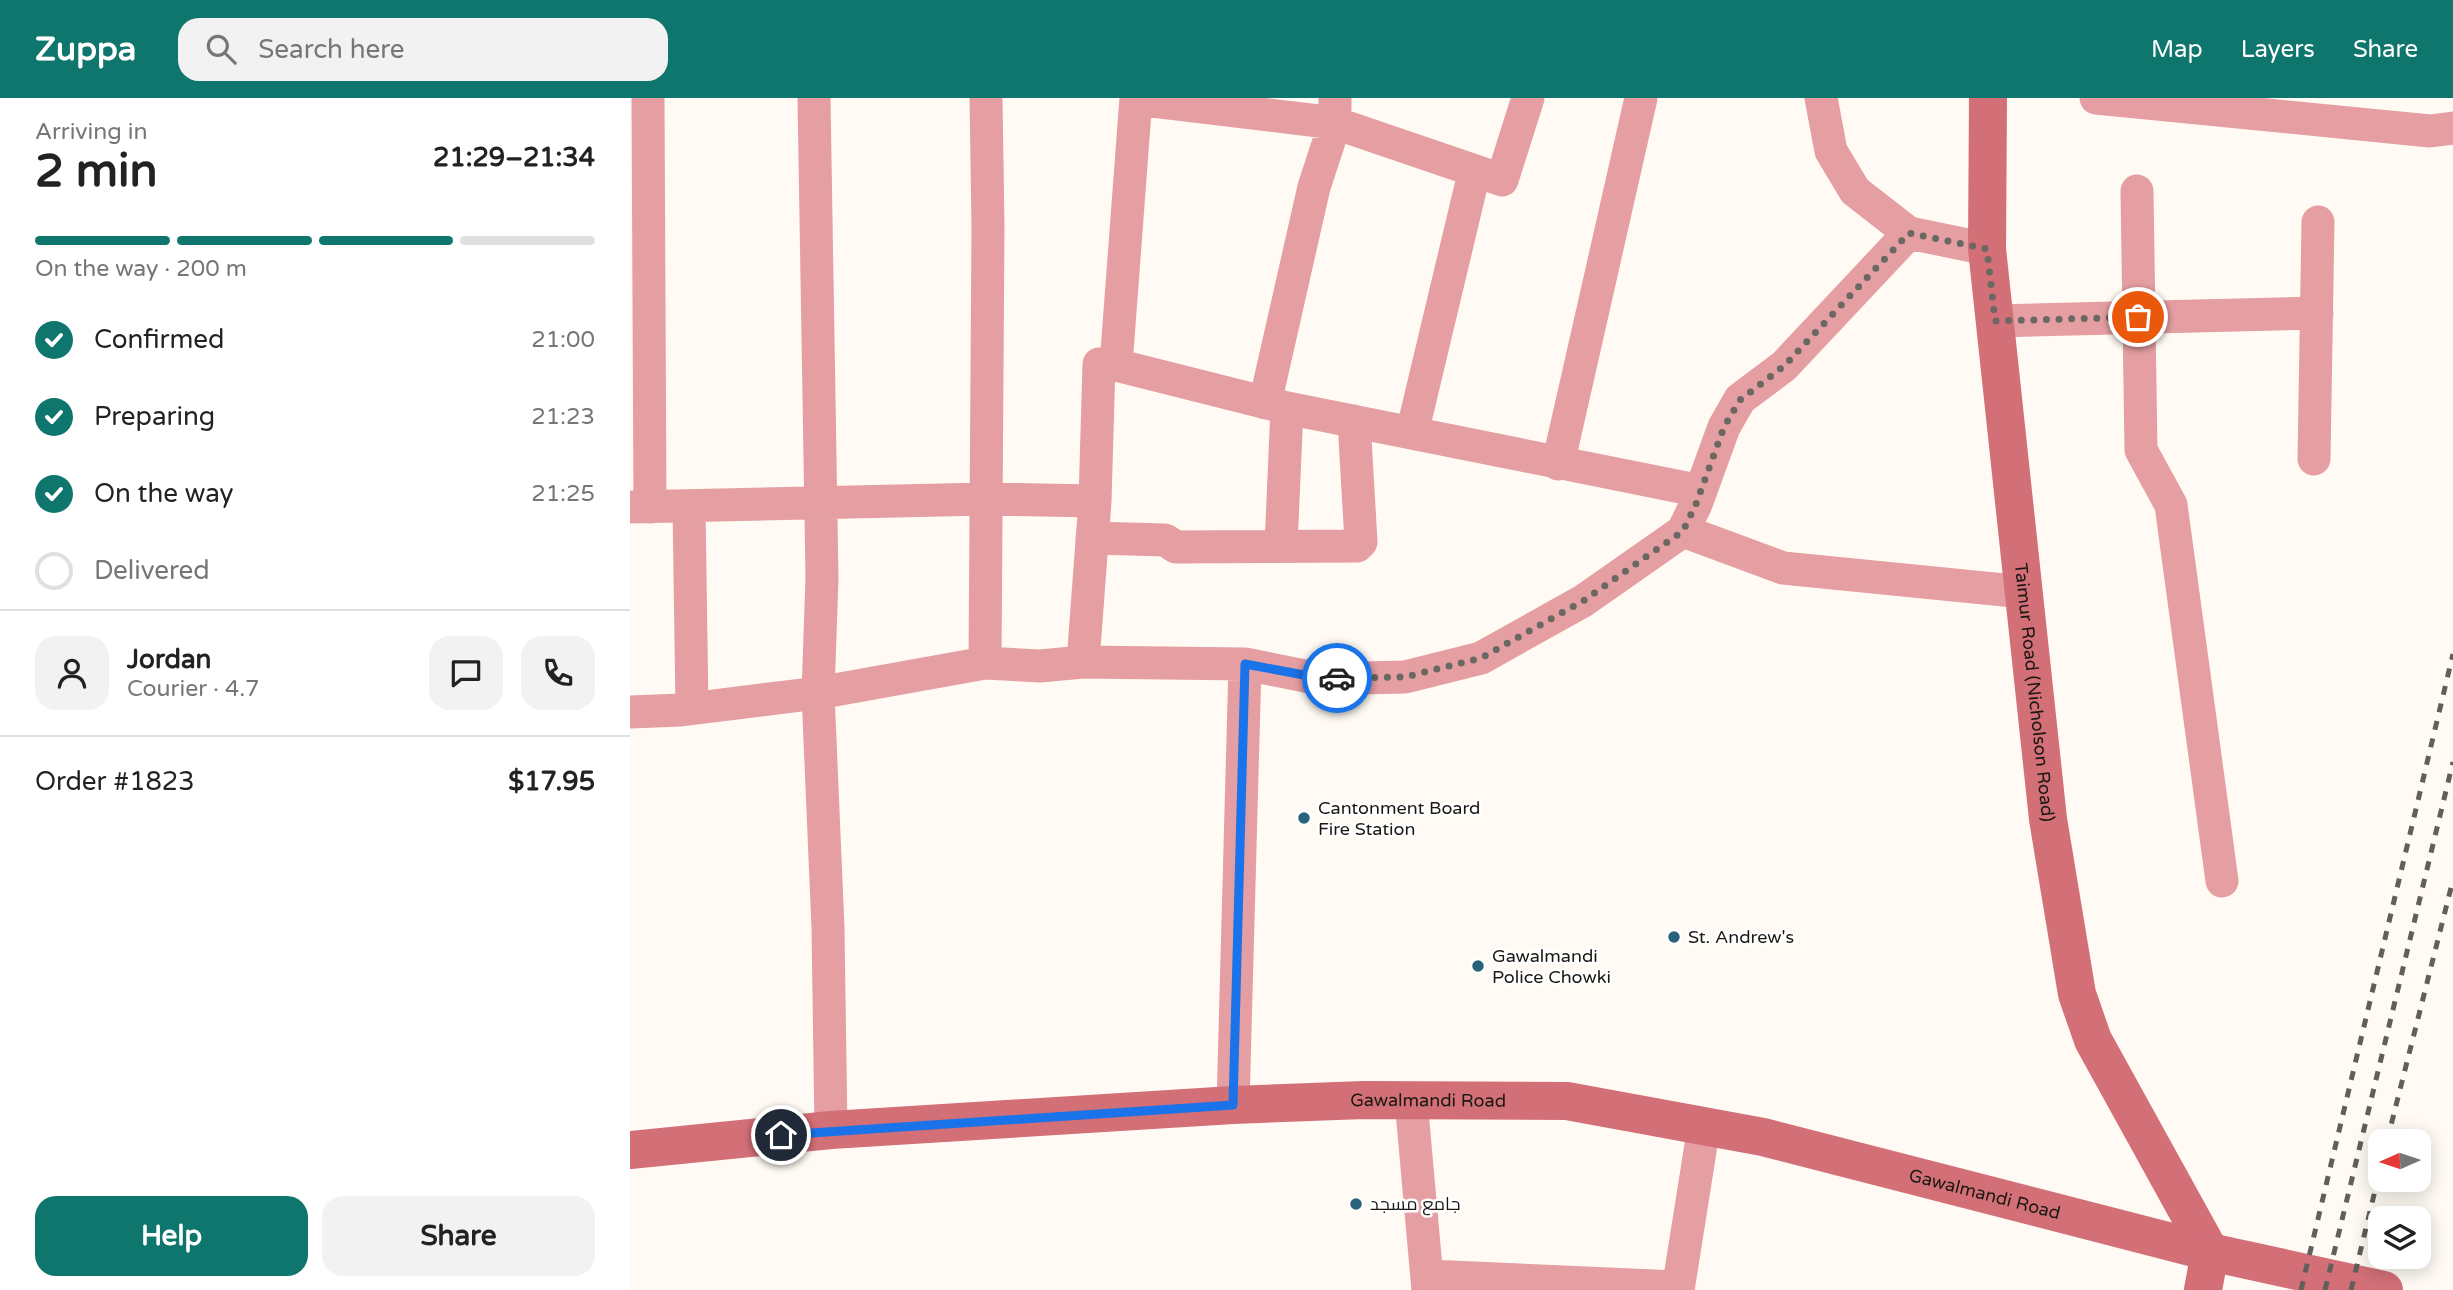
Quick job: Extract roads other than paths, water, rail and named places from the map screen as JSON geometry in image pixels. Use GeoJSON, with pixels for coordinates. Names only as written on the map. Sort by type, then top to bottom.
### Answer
{"type":"FeatureCollection","features":[{"type":"Feature","properties":{"kind":"street"},"geometry":{"type":"LineString","coordinates":[[648,98],[640,507],[986,499],[1095,501]]}},
{"type":"Feature","properties":{"kind":"street"},"geometry":{"type":"LineString","coordinates":[[814,98],[822,578],[818,693],[828,928],[831,1130]]}},
{"type":"Feature","properties":{"kind":"street"},"geometry":{"type":"LineString","coordinates":[[985,663],[986,98]]}},
{"type":"Feature","properties":{"kind":"street"},"geometry":{"type":"LineString","coordinates":[[1116,365],[1136,98],[1335,110],[1502,180],[1528,98]]}},
{"type":"Feature","properties":{"kind":"street"},"geometry":{"type":"LineString","coordinates":[[1558,464],[1641,98]]}},
{"type":"Feature","properties":{"kind":"street"},"geometry":{"type":"LineString","coordinates":[[1821,98],[1831,151],[1855,191],[1909,233],[1987,249]]}},
{"type":"Feature","properties":{"kind":"street","name":"Taimur Road (Nicholson Road)"},"geometry":{"type":"LineString","coordinates":[[1988,98],[1987,249],[2048,819],[2077,994],[2093,1040],[2210,1252]]}},
{"type":"Feature","properties":{"kind":"street"},"geometry":{"type":"LineString","coordinates":[[2096,98],[2430,131],[2453,128]]}},
{"type":"Feature","properties":{"kind":"street"},"geometry":{"type":"LineString","coordinates":[[1281,546],[1276,405],[1314,187],[1335,110]]}},
{"type":"Feature","properties":{"kind":"street"},"geometry":{"type":"LineString","coordinates":[[1412,433],[1471,186]]}},
{"type":"Feature","properties":{"kind":"street"},"geometry":{"type":"LineString","coordinates":[[2137,191],[2141,450],[2172,505],[2222,881]]}},
{"type":"Feature","properties":{"kind":"street"},"geometry":{"type":"LineString","coordinates":[[2314,459],[2318,222]]}},
{"type":"Feature","properties":{"kind":"street"},"geometry":{"type":"LineString","coordinates":[[630,712],[692,708],[818,693],[985,663],[1040,666],[1083,662],[1245,664],[1320,678],[1405,677],[1481,658],[1583,601],[1683,531],[1724,427],[1740,400],[1784,366],[1909,233]]}},
{"type":"Feature","properties":{"kind":"street"},"geometry":{"type":"LineString","coordinates":[[1995,321],[2317,313]]}},
{"type":"Feature","properties":{"kind":"street"},"geometry":{"type":"LineString","coordinates":[[1083,662],[1095,501],[1099,364],[1116,365],[1276,405],[1701,491]]}},
{"type":"Feature","properties":{"kind":"street"},"geometry":{"type":"LineString","coordinates":[[1092,538],[1165,540],[1176,547],[1357,546],[1361,542],[1354,421]]}},
{"type":"Feature","properties":{"kind":"street"},"geometry":{"type":"LineString","coordinates":[[689,507],[692,708]]}},
{"type":"Feature","properties":{"kind":"street"},"geometry":{"type":"LineString","coordinates":[[1683,531],[1783,568],[2024,592]]}},
{"type":"Feature","properties":{"kind":"street"},"geometry":{"type":"LineString","coordinates":[[1233,1105],[1245,664]]}},
{"type":"Feature","properties":{"kind":"street"},"geometry":{"type":"LineString","coordinates":[[1411,1100],[1429,1283],[1678,1289],[1703,1126]]}},
{"type":"Feature","properties":{"kind":"street","name":"Gawalmandi Road"},"geometry":{"type":"LineString","coordinates":[[630,1150],[831,1130],[1233,1105],[1411,1100],[1567,1101],[1763,1137],[2210,1252],[2384,1290]]}},
{"type":"Feature","properties":{"kind":"street"},"geometry":{"type":"LineString","coordinates":[[2203,1290],[2210,1252]]}},
{"type":"Feature","properties":{"kind":"railway"},"geometry":{"type":"LineString","coordinates":[[2301,1290],[2453,654]]}},
{"type":"Feature","properties":{"kind":"railway"},"geometry":{"type":"LineString","coordinates":[[2325,1290],[2453,762]]}},
{"type":"Feature","properties":{"kind":"railway"},"geometry":{"type":"LineString","coordinates":[[2390,1129],[2453,880]]}},
{"type":"Feature","properties":{"kind":"railway"},"geometry":{"type":"LineString","coordinates":[[2351,1290],[2375,1192]]}},
{"type":"Feature","properties":{"kind":"place","name":"Cantonment Board Fire Station"},"geometry":{"type":"Point","coordinates":[1304,818]}},
{"type":"Feature","properties":{"kind":"place","name":"St. Andrew's"},"geometry":{"type":"Point","coordinates":[1674,937]}},
{"type":"Feature","properties":{"kind":"place","name":"Gawalmandi Police Chowki"},"geometry":{"type":"Point","coordinates":[1478,966]}},
{"type":"Feature","properties":{"kind":"place","name":"جامع مسجد"},"geometry":{"type":"Point","coordinates":[1356,1204]}}]}
